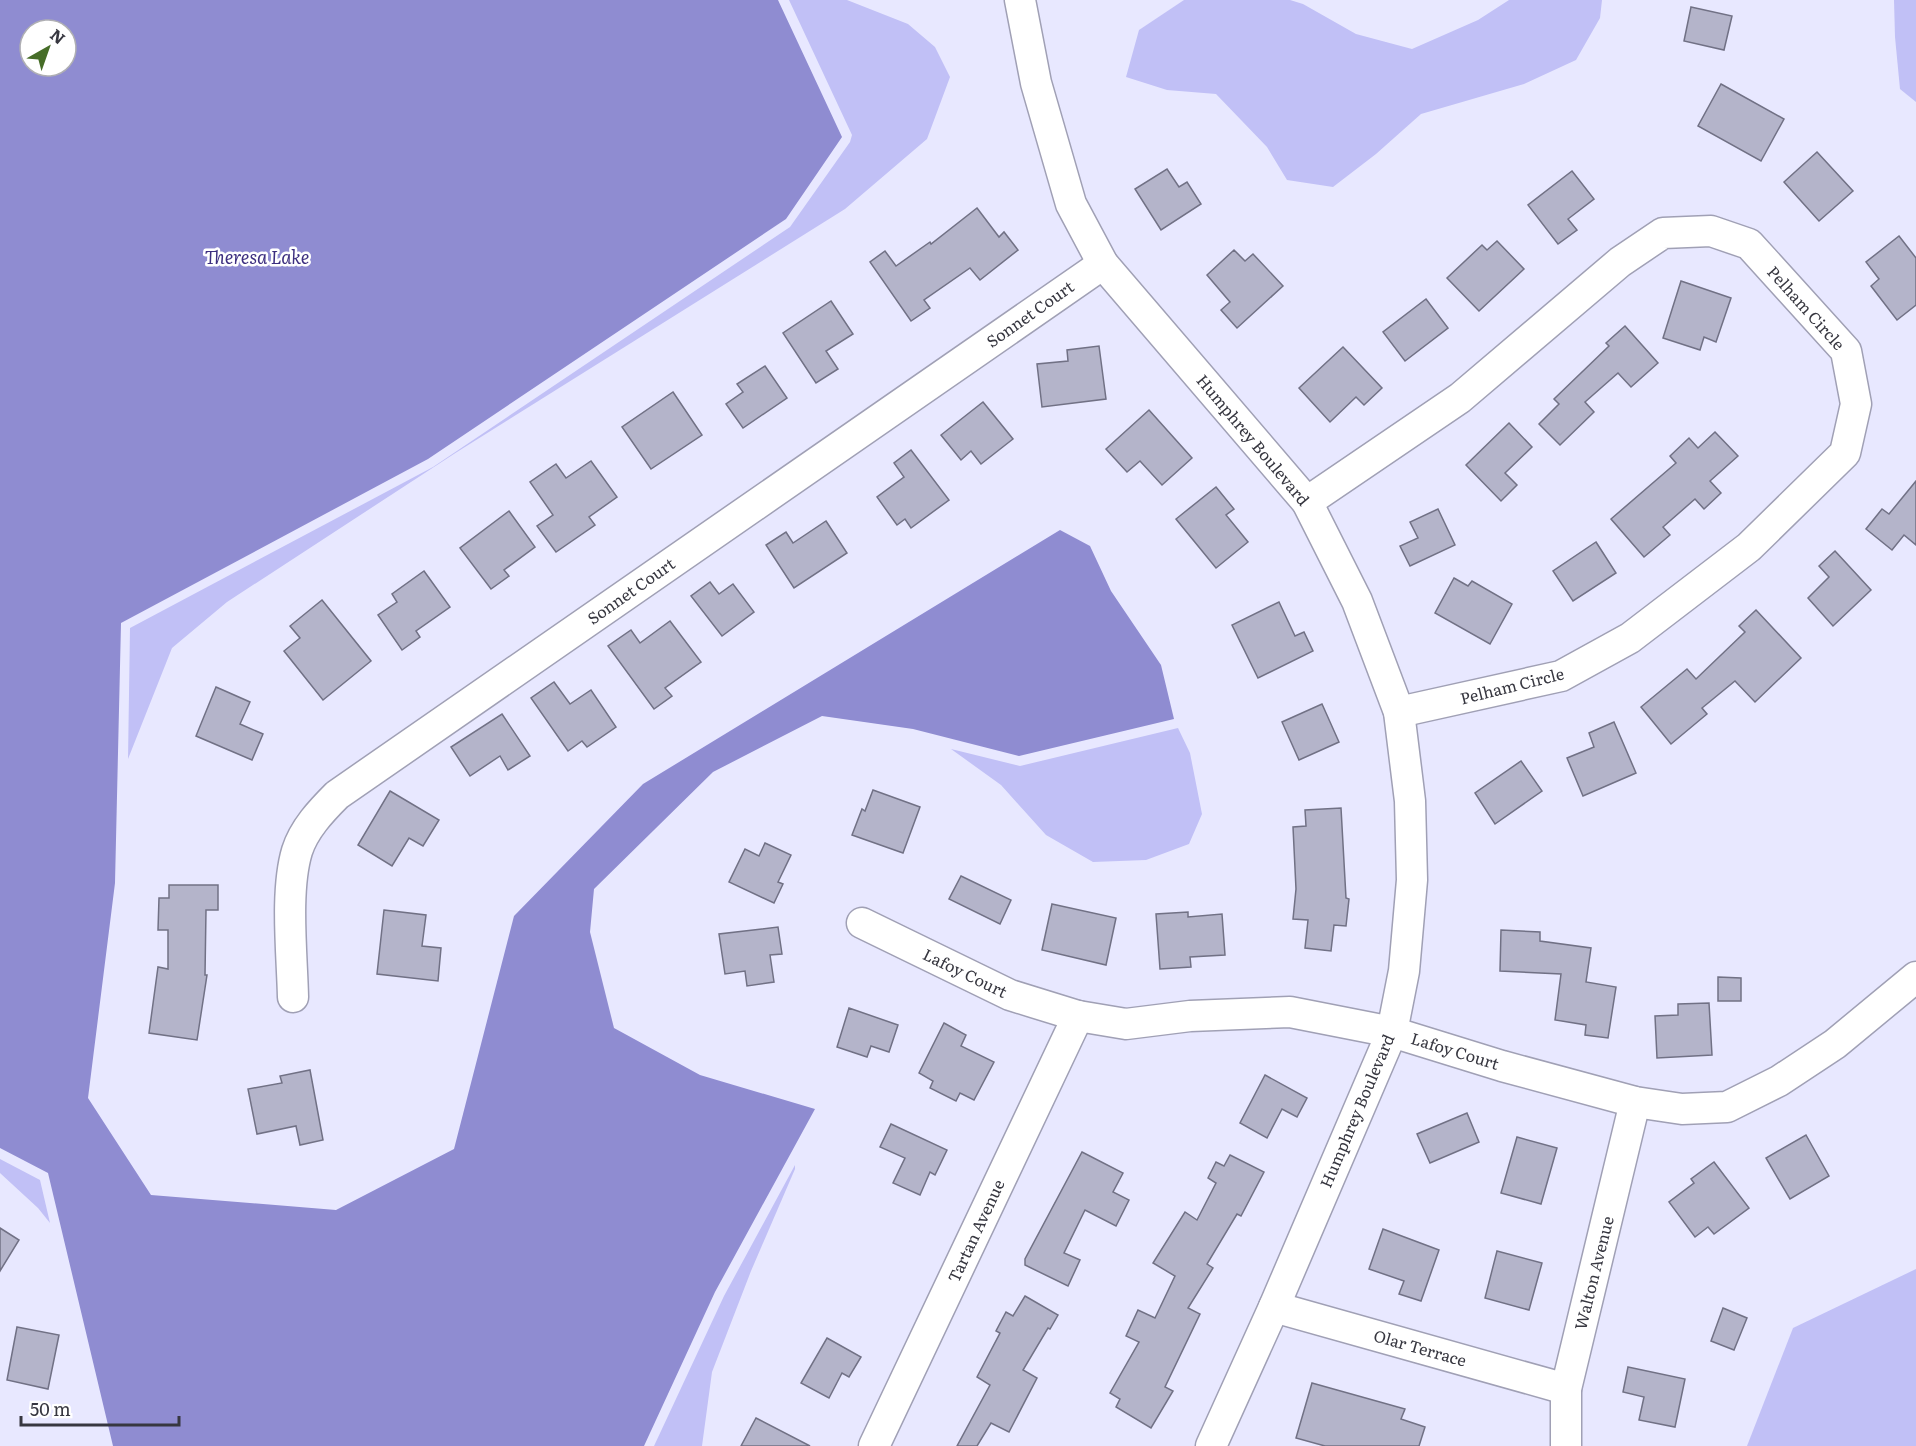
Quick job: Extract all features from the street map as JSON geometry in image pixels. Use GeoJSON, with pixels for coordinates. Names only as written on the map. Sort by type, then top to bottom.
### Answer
{"type":"FeatureCollection","features":[{"type":"Feature","properties":{"kind":"street","name":"Humphrey Boulevard"},"geometry":{"type":"LineString","coordinates":[[1020,0],[1036,83],[1071,204],[1103,264],[1307,502],[1357,601],[1399,712],[1410,801],[1412,880],[1404,971],[1392,1032],[1274,1307],[1211,1446]]}},
{"type":"Feature","properties":{"kind":"street","name":"Pelham Circle"},"geometry":{"type":"LineString","coordinates":[[1307,502],[1460,398],[1620,262],[1663,233],[1711,231],[1749,244],[1846,351],[1856,404],[1845,453],[1749,546],[1630,638],[1562,676],[1399,712]]}},
{"type":"Feature","properties":{"kind":"street","name":"Sonnet Court"},"geometry":{"type":"LineString","coordinates":[[293,997],[291,878],[298,848],[316,815],[337,795],[1103,264]]}},
{"type":"Feature","properties":{"kind":"street","name":"Lafoy Court"},"geometry":{"type":"LineString","coordinates":[[862,923],[1010,995],[1078,1016],[1126,1024],[1190,1016],[1290,1012],[1392,1032],[1502,1066],[1635,1102],[1682,1109],[1727,1107],[1779,1081],[1835,1044],[1916,977]]}},
{"type":"Feature","properties":{"kind":"street","name":"Tartan Avenue"},"geometry":{"type":"LineString","coordinates":[[874,1446],[1078,1016]]}},
{"type":"Feature","properties":{"kind":"street","name":"Walton Avenue"},"geometry":{"type":"LineString","coordinates":[[1566,1446],[1566,1389],[1635,1102]]}},
{"type":"Feature","properties":{"kind":"street","name":"Olar Terrace"},"geometry":{"type":"LineString","coordinates":[[1274,1307],[1566,1389]]}},
{"type":"Feature","properties":{"kind":"shaded area"},"geometry":{"type":"Polygon","coordinates":[[[789,0],[847,0],[908,24],[935,47],[950,77],[927,139],[845,209],[457,452],[227,602],[172,648],[128,759],[130,628],[433,467],[790,227],[850,142],[852,135],[789,0]]]}},
{"type":"Feature","properties":{"kind":"shaded area"},"geometry":{"type":"Polygon","coordinates":[[[1184,0],[1290,0],[1303,4],[1356,34],[1412,49],[1478,20],[1509,0],[1602,0],[1600,18],[1576,60],[1524,84],[1421,114],[1376,154],[1333,187],[1287,180],[1267,147],[1216,94],[1167,90],[1126,77],[1139,30],[1184,0]]]}},
{"type":"Feature","properties":{"kind":"shaded area"},"geometry":{"type":"Polygon","coordinates":[[[1894,0],[1916,0],[1916,102],[1900,89],[1894,0]]]}},
{"type":"Feature","properties":{"kind":"shaded area"},"geometry":{"type":"Polygon","coordinates":[[[1178,728],[1190,753],[1202,814],[1189,844],[1146,860],[1093,862],[1046,835],[1001,785],[951,749],[1020,766],[1178,728]]]}},
{"type":"Feature","properties":{"kind":"shaded area"},"geometry":{"type":"Polygon","coordinates":[[[0,1159],[40,1180],[50,1223],[38,1208],[0,1173],[0,1159]]]}},
{"type":"Feature","properties":{"kind":"shaded area"},"geometry":{"type":"Polygon","coordinates":[[[795,1165],[712,1372],[702,1446],[654,1446],[724,1296],[795,1165]]]}},
{"type":"Feature","properties":{"kind":"shaded area"},"geometry":{"type":"Polygon","coordinates":[[[1916,1269],[1916,1446],[1747,1446],[1793,1328],[1916,1269]]]}},
{"type":"Feature","properties":{"kind":"water","name":"Theresa Lake"},"geometry":{"type":"Polygon","coordinates":[[[0,0],[778,0],[842,137],[786,219],[428,459],[121,623],[115,883],[88,1098],[151,1195],[336,1210],[454,1149],[514,916],[643,784],[1060,530],[1090,546],[1111,591],[1161,665],[1174,719],[1019,756],[913,729],[822,716],[713,772],[594,889],[590,932],[614,1028],[700,1075],[815,1109],[715,1292],[644,1446],[113,1446],[48,1173],[0,1148],[0,0]]]}},
{"type":"Feature","properties":{"kind":"building"},"geometry":{"type":"Polygon","coordinates":[[[1691,7],[1732,16],[1724,50],[1684,41],[1691,7]]]}},
{"type":"Feature","properties":{"kind":"building"},"geometry":{"type":"Polygon","coordinates":[[[1721,84],[1784,119],[1761,161],[1698,126],[1721,84]]]}},
{"type":"Feature","properties":{"kind":"building"},"geometry":{"type":"Polygon","coordinates":[[[1817,152],[1853,191],[1819,221],[1784,182],[1817,152]]]}},
{"type":"Feature","properties":{"kind":"building"},"geometry":{"type":"Polygon","coordinates":[[[1167,169],[1179,187],[1187,182],[1201,204],[1161,230],[1135,189],[1167,169]]]}},
{"type":"Feature","properties":{"kind":"building"},"geometry":{"type":"Polygon","coordinates":[[[1572,171],[1594,199],[1568,219],[1577,230],[1558,244],[1528,205],[1572,171]]]}},
{"type":"Feature","properties":{"kind":"building"},"geometry":{"type":"Polygon","coordinates":[[[977,208],[999,237],[1004,232],[1018,250],[980,280],[970,268],[924,300],[930,308],[911,321],[870,262],[885,251],[896,266],[930,242],[931,244],[977,208]]]}},
{"type":"Feature","properties":{"kind":"building"},"geometry":{"type":"Polygon","coordinates":[[[1899,236],[1916,258],[1916,305],[1897,320],[1871,286],[1879,279],[1866,262],[1899,236]]]}},
{"type":"Feature","properties":{"kind":"building"},"geometry":{"type":"Polygon","coordinates":[[[1497,241],[1524,269],[1479,311],[1447,278],[1482,245],[1487,250],[1497,241]]]}},
{"type":"Feature","properties":{"kind":"building"},"geometry":{"type":"Polygon","coordinates":[[[1234,250],[1245,261],[1253,254],[1283,286],[1237,328],[1221,310],[1230,302],[1207,275],[1234,250]]]}},
{"type":"Feature","properties":{"kind":"building"},"geometry":{"type":"Polygon","coordinates":[[[1681,281],[1731,298],[1716,342],[1704,337],[1700,350],[1663,338],[1681,281]]]}},
{"type":"Feature","properties":{"kind":"building"},"geometry":{"type":"Polygon","coordinates":[[[1426,299],[1448,328],[1405,361],[1383,332],[1426,299]]]}},
{"type":"Feature","properties":{"kind":"building"},"geometry":{"type":"Polygon","coordinates":[[[831,301],[853,334],[826,351],[838,369],[816,383],[783,333],[831,301]]]}},
{"type":"Feature","properties":{"kind":"building"},"geometry":{"type":"Polygon","coordinates":[[[1625,326],[1658,363],[1631,387],[1618,373],[1585,402],[1594,412],[1560,445],[1539,424],[1559,404],[1554,399],[1609,346],[1606,343],[1625,326]]]}},
{"type":"Feature","properties":{"kind":"building"},"geometry":{"type":"Polygon","coordinates":[[[1099,346],[1106,399],[1042,407],[1037,364],[1068,361],[1067,350],[1099,346]]]}},
{"type":"Feature","properties":{"kind":"building"},"geometry":{"type":"Polygon","coordinates":[[[1343,347],[1382,388],[1364,405],[1356,397],[1330,422],[1299,388],[1343,347]]]}},
{"type":"Feature","properties":{"kind":"building"},"geometry":{"type":"Polygon","coordinates":[[[765,366],[787,398],[743,428],[726,404],[743,392],[737,384],[765,366]]]}},
{"type":"Feature","properties":{"kind":"building"},"geometry":{"type":"Polygon","coordinates":[[[673,392],[702,435],[651,469],[622,427],[673,392]]]}},
{"type":"Feature","properties":{"kind":"building"},"geometry":{"type":"Polygon","coordinates":[[[983,402],[1013,439],[981,464],[971,451],[961,460],[941,435],[983,402]]]}},
{"type":"Feature","properties":{"kind":"building"},"geometry":{"type":"Polygon","coordinates":[[[1149,410],[1192,458],[1162,485],[1140,461],[1127,472],[1106,449],[1149,410]]]}},
{"type":"Feature","properties":{"kind":"building"},"geometry":{"type":"Polygon","coordinates":[[[1509,423],[1532,447],[1505,473],[1517,485],[1501,501],[1466,465],[1509,423]]]}},
{"type":"Feature","properties":{"kind":"building"},"geometry":{"type":"Polygon","coordinates":[[[1715,432],[1738,456],[1710,481],[1721,493],[1704,509],[1695,499],[1663,527],[1670,535],[1644,557],[1611,519],[1676,463],[1670,456],[1689,438],[1698,448],[1715,432]]]}},
{"type":"Feature","properties":{"kind":"building"},"geometry":{"type":"Polygon","coordinates":[[[911,450],[949,500],[911,528],[905,519],[897,525],[877,497],[904,477],[894,463],[911,450]]]}},
{"type":"Feature","properties":{"kind":"building"},"geometry":{"type":"Polygon","coordinates":[[[591,461],[617,497],[589,517],[595,525],[556,552],[537,526],[553,515],[530,482],[556,464],[566,478],[591,461]]]}},
{"type":"Feature","properties":{"kind":"building"},"geometry":{"type":"Polygon","coordinates":[[[1916,481],[1916,545],[1904,535],[1892,550],[1866,529],[1882,509],[1889,514],[1916,481]]]}},
{"type":"Feature","properties":{"kind":"building"},"geometry":{"type":"Polygon","coordinates":[[[1216,487],[1234,509],[1226,515],[1248,542],[1216,568],[1176,519],[1216,487]]]}},
{"type":"Feature","properties":{"kind":"building"},"geometry":{"type":"Polygon","coordinates":[[[1438,509],[1455,545],[1410,566],[1400,546],[1418,538],[1410,522],[1438,509]]]}},
{"type":"Feature","properties":{"kind":"building"},"geometry":{"type":"Polygon","coordinates":[[[509,511],[535,547],[504,570],[509,576],[491,589],[460,548],[509,511]]]}},
{"type":"Feature","properties":{"kind":"building"},"geometry":{"type":"Polygon","coordinates":[[[826,521],[847,553],[794,588],[766,545],[786,532],[793,543],[826,521]]]}},
{"type":"Feature","properties":{"kind":"building"},"geometry":{"type":"Polygon","coordinates":[[[1596,542],[1616,573],[1573,601],[1553,571],[1596,542]]]}},
{"type":"Feature","properties":{"kind":"building"},"geometry":{"type":"Polygon","coordinates":[[[1835,551],[1871,590],[1833,626],[1808,598],[1829,577],[1819,566],[1835,551]]]}},
{"type":"Feature","properties":{"kind":"building"},"geometry":{"type":"Polygon","coordinates":[[[424,571],[450,607],[416,631],[420,637],[402,650],[378,615],[397,602],[392,594],[424,571]]]}},
{"type":"Feature","properties":{"kind":"building"},"geometry":{"type":"Polygon","coordinates":[[[1454,578],[1468,586],[1472,581],[1512,604],[1490,644],[1435,613],[1454,578]]]}},
{"type":"Feature","properties":{"kind":"building"},"geometry":{"type":"Polygon","coordinates":[[[710,582],[719,594],[733,584],[754,612],[722,636],[691,596],[710,582]]]}},
{"type":"Feature","properties":{"kind":"building"},"geometry":{"type":"Polygon","coordinates":[[[322,600],[371,661],[323,700],[284,651],[300,638],[290,626],[322,600]]]}},
{"type":"Feature","properties":{"kind":"building"},"geometry":{"type":"Polygon","coordinates":[[[1279,602],[1295,636],[1304,632],[1313,651],[1258,678],[1232,625],[1279,602]]]}},
{"type":"Feature","properties":{"kind":"building"},"geometry":{"type":"Polygon","coordinates":[[[1756,610],[1801,658],[1755,702],[1735,681],[1702,708],[1707,714],[1671,744],[1641,707],[1687,669],[1696,679],[1745,632],[1739,626],[1756,610]]]}},
{"type":"Feature","properties":{"kind":"building"},"geometry":{"type":"Polygon","coordinates":[[[670,621],[701,662],[665,688],[672,696],[654,709],[608,646],[631,630],[640,643],[670,621]]]}},
{"type":"Feature","properties":{"kind":"building"},"geometry":{"type":"Polygon","coordinates":[[[554,682],[570,704],[591,690],[616,727],[587,747],[582,741],[568,751],[531,698],[554,682]]]}},
{"type":"Feature","properties":{"kind":"building"},"geometry":{"type":"Polygon","coordinates":[[[216,687],[250,702],[240,724],[263,734],[252,760],[196,736],[216,687]]]}},
{"type":"Feature","properties":{"kind":"building"},"geometry":{"type":"Polygon","coordinates":[[[1322,704],[1339,742],[1299,760],[1282,722],[1322,704]]]}},
{"type":"Feature","properties":{"kind":"building"},"geometry":{"type":"Polygon","coordinates":[[[502,714],[530,756],[508,770],[500,756],[470,776],[451,747],[502,714]]]}},
{"type":"Feature","properties":{"kind":"building"},"geometry":{"type":"Polygon","coordinates":[[[1614,722],[1636,773],[1583,796],[1567,758],[1594,747],[1589,733],[1614,722]]]}},
{"type":"Feature","properties":{"kind":"building"},"geometry":{"type":"Polygon","coordinates":[[[1521,761],[1542,791],[1495,824],[1475,793],[1521,761]]]}},
{"type":"Feature","properties":{"kind":"building"},"geometry":{"type":"Polygon","coordinates":[[[873,790],[920,807],[903,853],[852,835],[862,809],[865,811],[873,790]]]}},
{"type":"Feature","properties":{"kind":"building"},"geometry":{"type":"Polygon","coordinates":[[[390,791],[439,820],[423,846],[409,838],[392,866],[358,845],[390,791]]]}},
{"type":"Feature","properties":{"kind":"building"},"geometry":{"type":"Polygon","coordinates":[[[1341,808],[1346,898],[1349,899],[1346,926],[1334,925],[1331,951],[1305,948],[1308,920],[1293,919],[1296,889],[1293,827],[1306,826],[1305,810],[1341,808]]]}},
{"type":"Feature","properties":{"kind":"building"},"geometry":{"type":"Polygon","coordinates":[[[765,843],[791,855],[778,882],[783,884],[774,903],[729,882],[745,849],[759,856],[765,843]]]}},
{"type":"Feature","properties":{"kind":"building"},"geometry":{"type":"Polygon","coordinates":[[[961,876],[1011,900],[1000,924],[949,899],[961,876]]]}},
{"type":"Feature","properties":{"kind":"building"},"geometry":{"type":"Polygon","coordinates":[[[169,885],[218,885],[218,910],[206,910],[205,975],[207,975],[197,1040],[149,1033],[158,967],[168,969],[168,930],[158,930],[159,898],[169,898],[169,885]]]}},
{"type":"Feature","properties":{"kind":"building"},"geometry":{"type":"Polygon","coordinates":[[[1052,904],[1116,918],[1106,965],[1042,950],[1052,904]]]}},
{"type":"Feature","properties":{"kind":"building"},"geometry":{"type":"Polygon","coordinates":[[[384,910],[426,915],[422,946],[441,948],[438,981],[377,974],[384,910]]]}},
{"type":"Feature","properties":{"kind":"building"},"geometry":{"type":"Polygon","coordinates":[[[1188,912],[1188,917],[1222,914],[1225,955],[1190,957],[1191,967],[1160,969],[1156,914],[1188,912]]]}},
{"type":"Feature","properties":{"kind":"building"},"geometry":{"type":"Polygon","coordinates":[[[778,927],[782,954],[770,955],[774,982],[747,986],[745,971],[725,974],[719,934],[778,927]]]}},
{"type":"Feature","properties":{"kind":"building"},"geometry":{"type":"Polygon","coordinates":[[[1501,930],[1540,932],[1540,941],[1591,948],[1586,982],[1616,987],[1608,1038],[1585,1035],[1586,1025],[1555,1020],[1561,974],[1500,971],[1501,930]]]}},
{"type":"Feature","properties":{"kind":"building"},"geometry":{"type":"Polygon","coordinates":[[[1718,977],[1741,978],[1741,1001],[1718,1001],[1718,977]]]}},
{"type":"Feature","properties":{"kind":"building"},"geometry":{"type":"Polygon","coordinates":[[[1709,1003],[1712,1055],[1657,1058],[1655,1016],[1678,1015],[1678,1004],[1709,1003]]]}},
{"type":"Feature","properties":{"kind":"building"},"geometry":{"type":"Polygon","coordinates":[[[849,1008],[898,1025],[889,1052],[871,1046],[867,1057],[837,1047],[849,1008]]]}},
{"type":"Feature","properties":{"kind":"building"},"geometry":{"type":"Polygon","coordinates":[[[944,1023],[966,1035],[961,1046],[994,1062],[974,1100],[960,1093],[956,1101],[930,1088],[933,1081],[919,1073],[944,1023]]]}},
{"type":"Feature","properties":{"kind":"building"},"geometry":{"type":"Polygon","coordinates":[[[310,1070],[323,1140],[300,1145],[296,1126],[257,1134],[248,1089],[282,1083],[280,1076],[310,1070]]]}},
{"type":"Feature","properties":{"kind":"building"},"geometry":{"type":"Polygon","coordinates":[[[1265,1075],[1307,1098],[1297,1117],[1282,1109],[1267,1138],[1240,1123],[1265,1075]]]}},
{"type":"Feature","properties":{"kind":"building"},"geometry":{"type":"Polygon","coordinates":[[[1467,1113],[1479,1142],[1430,1163],[1417,1134],[1467,1113]]]}},
{"type":"Feature","properties":{"kind":"building"},"geometry":{"type":"Polygon","coordinates":[[[891,1124],[947,1150],[935,1175],[930,1172],[920,1195],[893,1183],[905,1158],[880,1147],[891,1124]]]}},
{"type":"Feature","properties":{"kind":"building"},"geometry":{"type":"Polygon","coordinates":[[[1806,1135],[1829,1176],[1790,1199],[1766,1158],[1806,1135]]]}},
{"type":"Feature","properties":{"kind":"building"},"geometry":{"type":"Polygon","coordinates":[[[1517,1137],[1557,1148],[1541,1204],[1501,1193],[1517,1137]]]}},
{"type":"Feature","properties":{"kind":"building"},"geometry":{"type":"Polygon","coordinates":[[[1082,1152],[1123,1173],[1113,1192],[1129,1200],[1116,1226],[1085,1210],[1064,1253],[1080,1260],[1068,1286],[1025,1265],[1025,1259],[1082,1152]]]}},
{"type":"Feature","properties":{"kind":"building"},"geometry":{"type":"Polygon","coordinates":[[[1230,1155],[1264,1172],[1241,1216],[1237,1214],[1207,1264],[1213,1268],[1188,1308],[1200,1314],[1165,1387],[1173,1391],[1151,1428],[1116,1407],[1120,1399],[1110,1393],[1139,1342],[1126,1336],[1138,1310],[1155,1318],[1175,1276],[1153,1263],[1185,1212],[1197,1220],[1216,1183],[1208,1178],[1216,1162],[1224,1166],[1230,1155]]]}},
{"type":"Feature","properties":{"kind":"building"},"geometry":{"type":"Polygon","coordinates":[[[1714,1162],[1749,1208],[1714,1234],[1708,1227],[1695,1237],[1669,1202],[1694,1183],[1691,1179],[1714,1162]]]}},
{"type":"Feature","properties":{"kind":"building"},"geometry":{"type":"Polygon","coordinates":[[[0,1228],[19,1240],[0,1271],[0,1228]]]}},
{"type":"Feature","properties":{"kind":"building"},"geometry":{"type":"Polygon","coordinates":[[[1383,1229],[1439,1250],[1421,1301],[1399,1294],[1404,1281],[1369,1269],[1383,1229]]]}},
{"type":"Feature","properties":{"kind":"building"},"geometry":{"type":"Polygon","coordinates":[[[1497,1251],[1542,1263],[1529,1310],[1485,1298],[1497,1251]]]}},
{"type":"Feature","properties":{"kind":"building"},"geometry":{"type":"Polygon","coordinates":[[[1025,1296],[1058,1315],[1023,1370],[1037,1378],[1009,1432],[991,1423],[977,1446],[957,1446],[990,1385],[977,1377],[1000,1333],[996,1331],[1006,1312],[1013,1316],[1025,1296]]]}},
{"type":"Feature","properties":{"kind":"building"},"geometry":{"type":"Polygon","coordinates":[[[1723,1308],[1747,1318],[1734,1350],[1711,1341],[1723,1308]]]}},
{"type":"Feature","properties":{"kind":"building"},"geometry":{"type":"Polygon","coordinates":[[[17,1327],[59,1335],[48,1389],[7,1380],[17,1327]]]}},
{"type":"Feature","properties":{"kind":"building"},"geometry":{"type":"Polygon","coordinates":[[[827,1338],[861,1357],[849,1377],[842,1373],[829,1398],[801,1383],[827,1338]]]}},
{"type":"Feature","properties":{"kind":"building"},"geometry":{"type":"Polygon","coordinates":[[[1628,1367],[1685,1379],[1675,1427],[1639,1420],[1644,1397],[1623,1392],[1628,1367]]]}},
{"type":"Feature","properties":{"kind":"building"},"geometry":{"type":"Polygon","coordinates":[[[1312,1383],[1405,1409],[1401,1419],[1425,1427],[1419,1446],[1325,1446],[1296,1438],[1312,1383]]]}},
{"type":"Feature","properties":{"kind":"building"},"geometry":{"type":"Polygon","coordinates":[[[756,1418],[810,1446],[741,1446],[756,1418]]]}}]}
